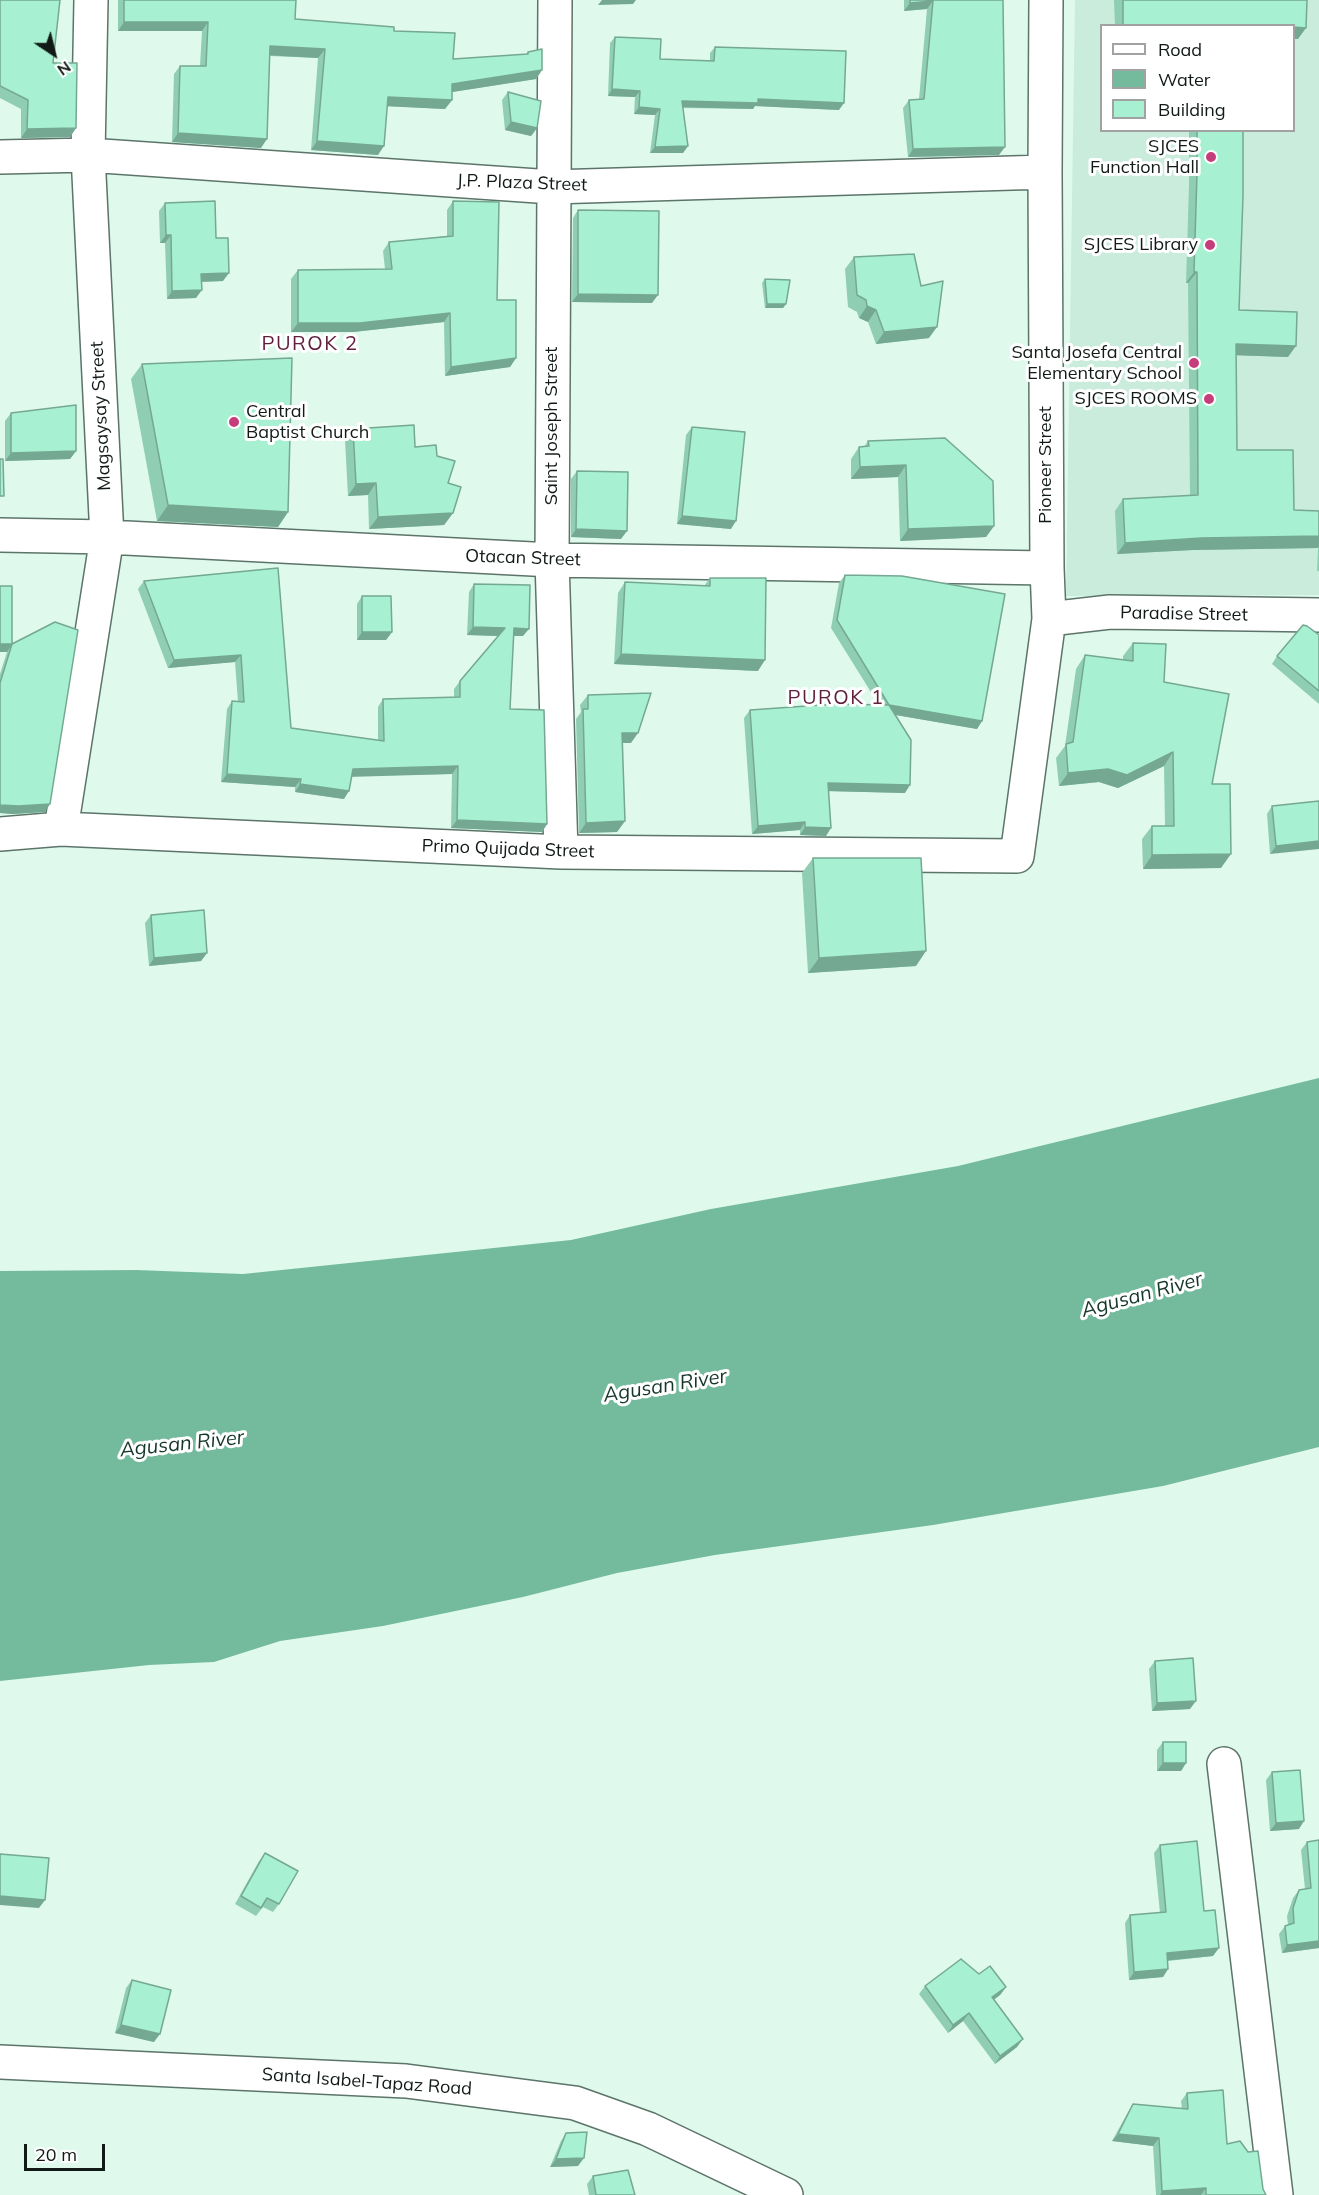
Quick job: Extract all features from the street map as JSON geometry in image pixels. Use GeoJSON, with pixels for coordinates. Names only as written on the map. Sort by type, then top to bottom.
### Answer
{"type":"FeatureCollection","features":[{"type":"Feature","properties":{"kind":"street","name":"Magsaysay Street"},"geometry":{"type":"LineString","coordinates":[[62,829],[107,537],[88,155],[91,0]]}},
{"type":"Feature","properties":{"kind":"street","name":"Saint Joseph Street"},"geometry":{"type":"LineString","coordinates":[[555,0],[552,187],[552,560],[561,852]]}},
{"type":"Feature","properties":{"kind":"street","name":"Pioneer Street"},"geometry":{"type":"LineString","coordinates":[[1017,856],[1050,619],[1047,568],[1046,0]]}},
{"type":"Feature","properties":{"kind":"street","name":"J.P. Plaza Street"},"geometry":{"type":"LineString","coordinates":[[0,157],[88,155],[552,187],[1045,172]]}},
{"type":"Feature","properties":{"kind":"street","name":"Otacan Street"},"geometry":{"type":"LineString","coordinates":[[0,535],[107,537],[552,560],[1047,568]]}},
{"type":"Feature","properties":{"kind":"street","name":"Paradise Street"},"geometry":{"type":"LineString","coordinates":[[1050,619],[1110,612],[1319,615]]}},
{"type":"Feature","properties":{"kind":"street","name":"Primo Quijada Street"},"geometry":{"type":"LineString","coordinates":[[0,834],[62,829],[561,852],[1017,856]]}},
{"type":"Feature","properties":{"kind":"street"},"geometry":{"type":"LineString","coordinates":[[1224,1764],[1276,2195]]}},
{"type":"Feature","properties":{"kind":"street","name":"Santa Isabel-Tapaz Road"},"geometry":{"type":"LineString","coordinates":[[0,2062],[406,2081],[575,2103],[648,2129],[786,2195]]}},
{"type":"Feature","properties":{"kind":"shaded area","name":"Santa Josefa Central Elementary School"},"geometry":{"type":"Polygon","coordinates":[[[1075,0],[1319,0],[1319,595],[1066,596],[1075,0]]]}},
{"type":"Feature","properties":{"kind":"water","name":"Agusan River"},"geometry":{"type":"Polygon","coordinates":[[[1319,1078],[1319,1447],[1163,1486],[933,1525],[715,1555],[617,1573],[523,1597],[383,1626],[280,1641],[214,1662],[149,1665],[0,1681],[0,1271],[136,1270],[243,1274],[571,1240],[711,1209],[958,1166],[1319,1078]]]}},
{"type":"Feature","properties":{"kind":"building"},"geometry":{"type":"Polygon","coordinates":[[[0,0],[60,0],[53,63],[77,63],[76,128],[27,129],[28,100],[0,86],[0,0]]]}},
{"type":"Feature","properties":{"kind":"building"},"geometry":{"type":"Polygon","coordinates":[[[124,0],[296,0],[295,19],[394,27],[394,31],[455,33],[453,59],[528,54],[528,52],[542,49],[542,70],[452,84],[452,100],[388,97],[384,146],[317,141],[325,49],[270,46],[267,139],[178,133],[180,66],[206,66],[208,22],[124,22],[124,0]]]}},
{"type":"Feature","properties":{"kind":"building"},"geometry":{"type":"Polygon","coordinates":[[[910,0],[1003,0],[1005,147],[913,149],[909,100],[924,99],[933,1],[910,3],[910,0]]]}},
{"type":"Feature","properties":{"kind":"building"},"geometry":{"type":"Polygon","coordinates":[[[1123,0],[1307,0],[1306,28],[1295,27],[1295,24],[1123,24],[1123,0]]]}},
{"type":"Feature","properties":{"kind":"building"},"geometry":{"type":"Polygon","coordinates":[[[615,37],[661,39],[660,59],[714,61],[715,47],[846,51],[844,103],[758,99],[758,103],[682,101],[688,146],[655,147],[660,109],[639,107],[640,91],[612,89],[615,37]]]}},
{"type":"Feature","properties":{"kind":"building"},"geometry":{"type":"Polygon","coordinates":[[[508,92],[541,101],[537,128],[511,122],[508,92]]]}},
{"type":"Feature","properties":{"kind":"building"},"geometry":{"type":"Polygon","coordinates":[[[1197,132],[1243,132],[1239,310],[1297,312],[1296,346],[1236,344],[1237,450],[1293,450],[1294,510],[1319,511],[1319,536],[1201,538],[1125,543],[1123,499],[1198,495],[1197,272],[1194,272],[1197,132]]]}},
{"type":"Feature","properties":{"kind":"building"},"geometry":{"type":"Polygon","coordinates":[[[215,201],[216,238],[228,238],[229,273],[201,274],[202,290],[172,291],[171,235],[166,235],[165,203],[215,201]]]}},
{"type":"Feature","properties":{"kind":"building"},"geometry":{"type":"Polygon","coordinates":[[[453,201],[499,202],[497,300],[516,300],[516,358],[451,367],[450,313],[360,323],[298,323],[298,270],[392,269],[389,242],[453,236],[453,201]]]}},
{"type":"Feature","properties":{"kind":"building"},"geometry":{"type":"Polygon","coordinates":[[[578,210],[659,211],[658,295],[578,294],[578,210]]]}},
{"type":"Feature","properties":{"kind":"building"},"geometry":{"type":"Polygon","coordinates":[[[914,254],[921,286],[943,281],[937,327],[884,332],[876,310],[867,306],[866,300],[857,295],[854,257],[914,254]]]}},
{"type":"Feature","properties":{"kind":"building"},"geometry":{"type":"Polygon","coordinates":[[[765,279],[790,280],[786,304],[767,304],[765,279]]]}},
{"type":"Feature","properties":{"kind":"building"},"geometry":{"type":"Polygon","coordinates":[[[292,358],[288,512],[168,505],[142,364],[292,358]]]}},
{"type":"Feature","properties":{"kind":"building"},"geometry":{"type":"Polygon","coordinates":[[[76,405],[76,451],[11,453],[11,413],[76,405]]]}},
{"type":"Feature","properties":{"kind":"building"},"geometry":{"type":"Polygon","coordinates":[[[414,425],[415,447],[436,445],[437,456],[455,461],[448,483],[461,487],[453,513],[378,517],[376,483],[356,484],[353,429],[414,425]]]}},
{"type":"Feature","properties":{"kind":"building"},"geometry":{"type":"Polygon","coordinates":[[[692,427],[745,432],[736,521],[682,516],[692,427]]]}},
{"type":"Feature","properties":{"kind":"building"},"geometry":{"type":"Polygon","coordinates":[[[945,438],[993,481],[994,526],[908,529],[906,465],[860,467],[859,447],[869,446],[868,441],[945,438]]]}},
{"type":"Feature","properties":{"kind":"building"},"geometry":{"type":"Polygon","coordinates":[[[0,459],[3,459],[4,496],[0,496],[0,459]]]}},
{"type":"Feature","properties":{"kind":"building"},"geometry":{"type":"Polygon","coordinates":[[[577,471],[628,472],[627,531],[576,529],[577,471]]]}},
{"type":"Feature","properties":{"kind":"building"},"geometry":{"type":"Polygon","coordinates":[[[278,568],[291,728],[384,741],[383,699],[460,697],[460,681],[505,628],[473,627],[474,584],[530,585],[529,629],[514,628],[510,709],[544,710],[547,824],[457,820],[458,766],[353,769],[349,791],[300,784],[301,779],[227,774],[232,701],[244,702],[241,655],[174,660],[144,581],[278,568]]]}},
{"type":"Feature","properties":{"kind":"building"},"geometry":{"type":"Polygon","coordinates":[[[845,575],[902,576],[1005,594],[982,721],[889,705],[837,620],[845,575]]]}},
{"type":"Feature","properties":{"kind":"building"},"geometry":{"type":"Polygon","coordinates":[[[710,578],[766,578],[765,660],[621,654],[625,582],[710,586],[710,578]]]}},
{"type":"Feature","properties":{"kind":"building"},"geometry":{"type":"Polygon","coordinates":[[[0,586],[12,586],[12,644],[0,644],[0,586]]]}},
{"type":"Feature","properties":{"kind":"building"},"geometry":{"type":"Polygon","coordinates":[[[362,596],[391,596],[392,632],[362,632],[362,596]]]}},
{"type":"Feature","properties":{"kind":"building"},"geometry":{"type":"Polygon","coordinates":[[[55,622],[78,630],[50,804],[0,805],[0,683],[12,644],[55,622]]]}},
{"type":"Feature","properties":{"kind":"building"},"geometry":{"type":"Polygon","coordinates":[[[1303,625],[1319,635],[1319,691],[1277,656],[1303,625]]]}},
{"type":"Feature","properties":{"kind":"building"},"geometry":{"type":"Polygon","coordinates":[[[1133,643],[1166,644],[1164,682],[1229,694],[1212,784],[1230,784],[1231,854],[1152,855],[1152,826],[1174,826],[1173,752],[1127,775],[1108,769],[1068,773],[1066,744],[1073,742],[1085,655],[1133,661],[1133,643]]]}},
{"type":"Feature","properties":{"kind":"building"},"geometry":{"type":"Polygon","coordinates":[[[651,693],[638,733],[622,733],[625,821],[586,823],[583,709],[588,709],[588,695],[651,693]]]}},
{"type":"Feature","properties":{"kind":"building"},"geometry":{"type":"Polygon","coordinates":[[[835,704],[889,705],[911,740],[910,785],[828,783],[831,828],[805,827],[805,822],[758,826],[750,710],[835,704]]]}},
{"type":"Feature","properties":{"kind":"building"},"geometry":{"type":"Polygon","coordinates":[[[1319,801],[1319,841],[1276,846],[1272,806],[1319,801]]]}},
{"type":"Feature","properties":{"kind":"building"},"geometry":{"type":"Polygon","coordinates":[[[813,858],[921,858],[926,951],[819,958],[813,858]]]}},
{"type":"Feature","properties":{"kind":"building"},"geometry":{"type":"Polygon","coordinates":[[[204,910],[207,953],[154,958],[151,915],[204,910]]]}},
{"type":"Feature","properties":{"kind":"building"},"geometry":{"type":"Polygon","coordinates":[[[1193,1658],[1196,1701],[1157,1703],[1155,1661],[1193,1658]]]}},
{"type":"Feature","properties":{"kind":"building"},"geometry":{"type":"Polygon","coordinates":[[[1163,1742],[1186,1742],[1186,1763],[1163,1763],[1163,1742]]]}},
{"type":"Feature","properties":{"kind":"building"},"geometry":{"type":"Polygon","coordinates":[[[1300,1770],[1304,1821],[1276,1823],[1272,1772],[1300,1770]]]}},
{"type":"Feature","properties":{"kind":"building"},"geometry":{"type":"Polygon","coordinates":[[[1319,1840],[1319,1941],[1287,1945],[1285,1926],[1294,1923],[1293,1908],[1299,1890],[1311,1888],[1307,1842],[1319,1840]]]}},
{"type":"Feature","properties":{"kind":"building"},"geometry":{"type":"Polygon","coordinates":[[[1197,1841],[1204,1911],[1215,1910],[1219,1948],[1167,1953],[1168,1969],[1134,1972],[1130,1915],[1166,1912],[1160,1845],[1197,1841]]]}},
{"type":"Feature","properties":{"kind":"building"},"geometry":{"type":"Polygon","coordinates":[[[265,1853],[298,1871],[279,1904],[267,1898],[261,1908],[241,1896],[265,1853]]]}},
{"type":"Feature","properties":{"kind":"building"},"geometry":{"type":"Polygon","coordinates":[[[0,1854],[49,1858],[45,1900],[0,1896],[0,1854]]]}},
{"type":"Feature","properties":{"kind":"building"},"geometry":{"type":"Polygon","coordinates":[[[961,1959],[979,1974],[990,1966],[1006,1987],[992,1997],[1023,2039],[1000,2056],[969,2013],[953,2025],[925,1986],[961,1959]]]}},
{"type":"Feature","properties":{"kind":"building"},"geometry":{"type":"Polygon","coordinates":[[[132,1980],[171,1990],[160,2034],[121,2025],[132,1980]]]}},
{"type":"Feature","properties":{"kind":"building"},"geometry":{"type":"Polygon","coordinates":[[[1223,2090],[1227,2144],[1240,2141],[1248,2152],[1258,2151],[1263,2189],[1266,2195],[1206,2195],[1206,2188],[1162,2191],[1159,2138],[1118,2134],[1133,2104],[1188,2109],[1187,2093],[1223,2090]]]}},
{"type":"Feature","properties":{"kind":"building"},"geometry":{"type":"Polygon","coordinates":[[[587,2132],[584,2158],[556,2159],[566,2133],[587,2132]]]}},
{"type":"Feature","properties":{"kind":"building"},"geometry":{"type":"Polygon","coordinates":[[[628,2170],[635,2195],[596,2195],[593,2176],[628,2170]]]}},
{"type":"Feature","properties":{"kind":"place","name":"SJCES Function Hall"},"geometry":{"type":"Point","coordinates":[1211,157]}},
{"type":"Feature","properties":{"kind":"place","name":"SJCES Library"},"geometry":{"type":"Point","coordinates":[1210,245]}},
{"type":"Feature","properties":{"kind":"place","name":"Santa Josefa Central Elementary School"},"geometry":{"type":"Point","coordinates":[1194,363]}},
{"type":"Feature","properties":{"kind":"place","name":"SJCES ROOMS"},"geometry":{"type":"Point","coordinates":[1209,399]}},
{"type":"Feature","properties":{"kind":"place","name":"Central Baptist Church"},"geometry":{"type":"Point","coordinates":[234,422]}},
{"type":"Feature","properties":{"kind":"district","name":"PUROK 2"},"geometry":{"type":"Point","coordinates":[310,344]}},
{"type":"Feature","properties":{"kind":"district","name":"PUROK 1"},"geometry":{"type":"Point","coordinates":[836,698]}}]}
